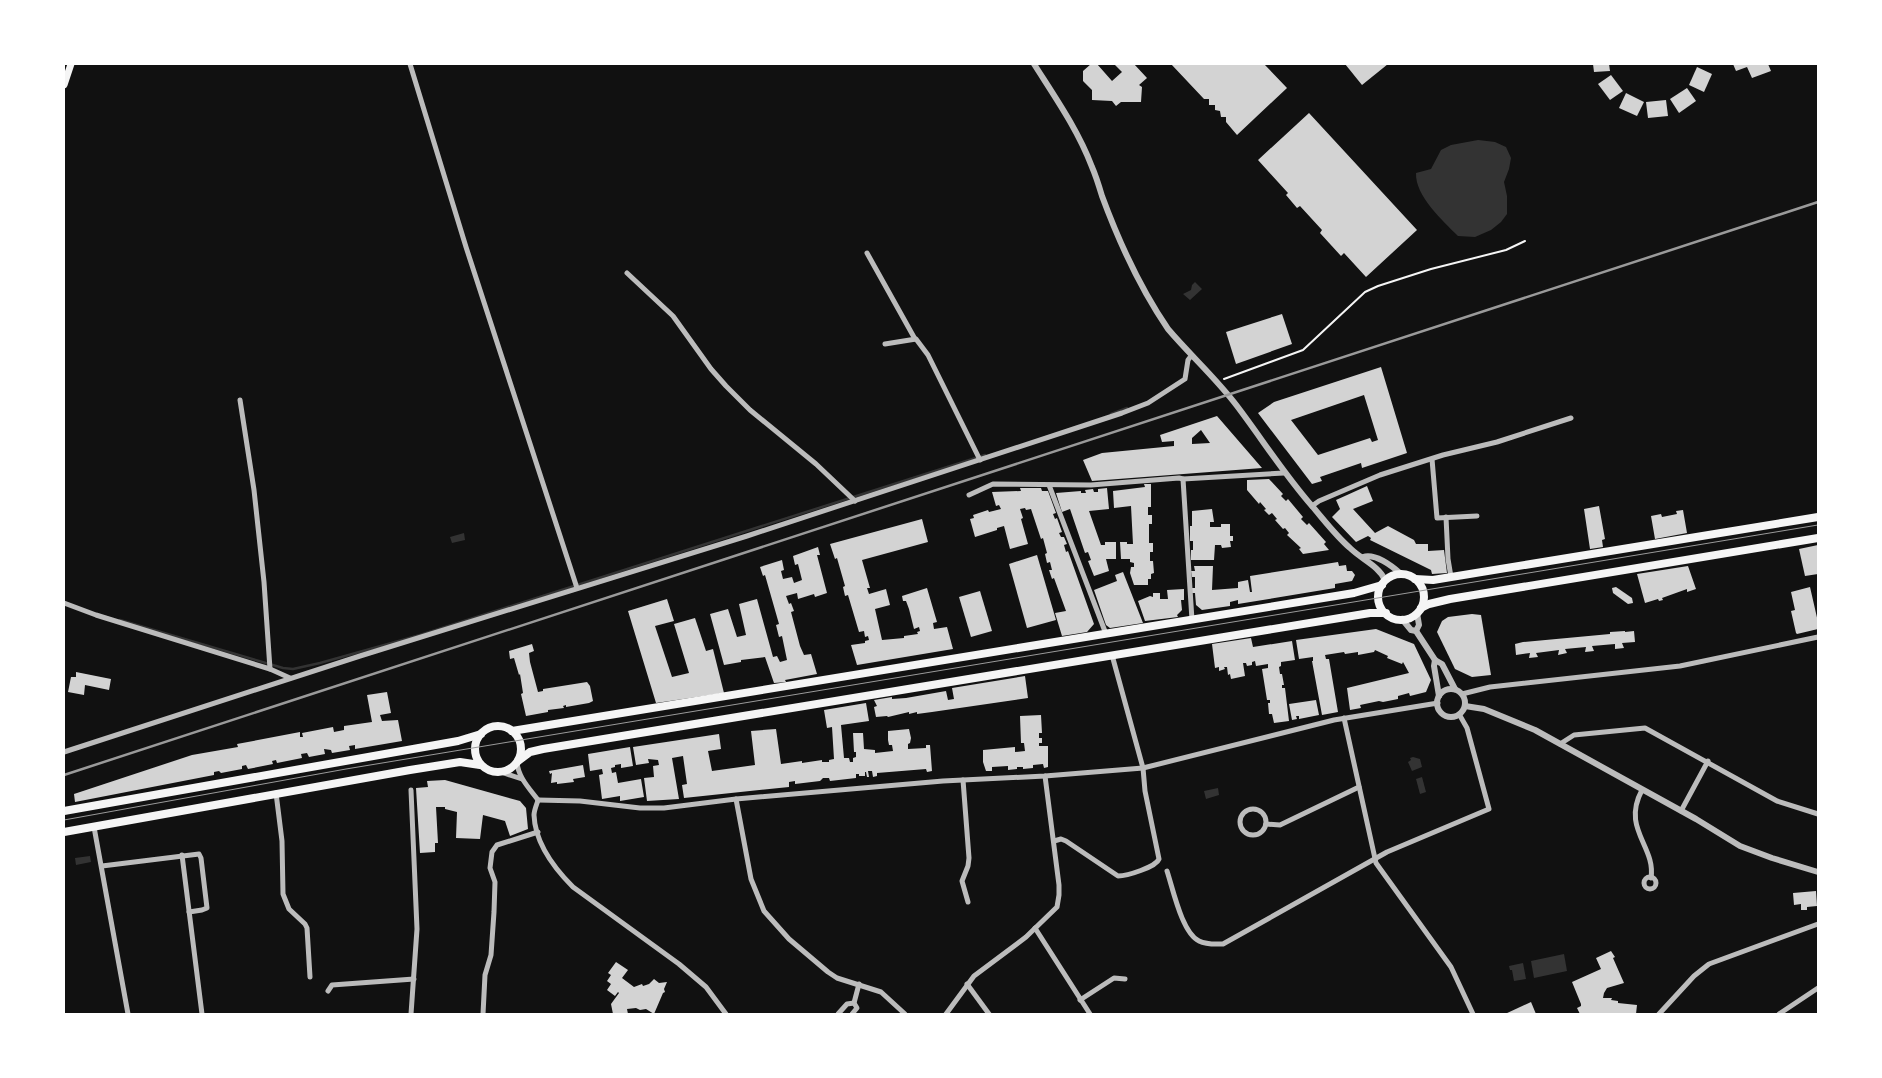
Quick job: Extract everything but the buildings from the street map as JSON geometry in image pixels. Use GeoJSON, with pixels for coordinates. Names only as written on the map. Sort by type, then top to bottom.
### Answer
{"type":"FeatureCollection","features":[{"type":"Feature","properties":{"kind":"main road"},"geometry":{"type":"LineString","coordinates":[[64,85],[71,64]]}},
{"type":"Feature","properties":{"kind":"main road"},"geometry":{"type":"LineString","coordinates":[[64,811],[458,741],[481,734],[492,727],[512,731],[1360,592],[1384,583],[1393,576],[1402,574],[1428,581],[1818,517]]}},
{"type":"Feature","properties":{"kind":"main road"},"geometry":{"type":"LineString","coordinates":[[1384,583],[1379,595],[1379,602],[1386,613],[1396,619],[1402,619],[1429,604],[1450,599],[1818,538]]}},
{"type":"Feature","properties":{"kind":"main road"},"geometry":{"type":"LineString","coordinates":[[1415,579],[1423,590],[1424,602],[1419,611]]}},
{"type":"Feature","properties":{"kind":"main road"},"geometry":{"type":"LineString","coordinates":[[64,832],[276,793],[455,763],[465,762],[480,765],[494,772],[501,772],[510,768],[530,752],[543,749],[1370,613],[1386,613]]}},
{"type":"Feature","properties":{"kind":"main road"},"geometry":{"type":"LineString","coordinates":[[512,731],[520,745],[520,756],[517,761]]}},
{"type":"Feature","properties":{"kind":"main road"},"geometry":{"type":"LineString","coordinates":[[480,765],[476,758],[475,747],[481,734]]}},
{"type":"Feature","properties":{"kind":"street"},"geometry":{"type":"LineString","coordinates":[[410,64],[466,247],[577,588]]}},
{"type":"Feature","properties":{"kind":"street"},"geometry":{"type":"LineString","coordinates":[[1034,64],[1082,144],[1135,275],[1168,329],[1218,384],[1250,424],[1284,473],[1312,506],[1350,548],[1382,573],[1384,583]]}},
{"type":"Feature","properties":{"kind":"street"},"geometry":{"type":"LineString","coordinates":[[866,253],[915,339],[928,355],[978,458]]}},
{"type":"Feature","properties":{"kind":"street"},"geometry":{"type":"LineString","coordinates":[[627,273],[673,316],[711,369],[750,410],[816,464],[854,500]]}},
{"type":"Feature","properties":{"kind":"street"},"geometry":{"type":"LineString","coordinates":[[885,344],[915,339]]}},
{"type":"Feature","properties":{"kind":"street"},"geometry":{"type":"LineString","coordinates":[[64,752],[291,678],[854,500],[1148,403],[1185,379],[1188,360],[1191,356]]}},
{"type":"Feature","properties":{"kind":"street"},"geometry":{"type":"LineString","coordinates":[[240,400],[254,490],[264,582],[270,669]]}},
{"type":"Feature","properties":{"kind":"street"},"geometry":{"type":"LineString","coordinates":[[1312,506],[1380,475],[1497,442],[1571,418]]}},
{"type":"Feature","properties":{"kind":"street"},"geometry":{"type":"LineString","coordinates":[[1432,459],[1437,518],[1477,516]]}},
{"type":"Feature","properties":{"kind":"street"},"geometry":{"type":"LineString","coordinates":[[969,494],[993,484],[1091,485],[1179,478],[1284,473]]}},
{"type":"Feature","properties":{"kind":"street"},"geometry":{"type":"LineString","coordinates":[[1184,479],[1192,620]]}},
{"type":"Feature","properties":{"kind":"street"},"geometry":{"type":"LineString","coordinates":[[1049,485],[1106,634]]}},
{"type":"Feature","properties":{"kind":"street"},"geometry":{"type":"LineString","coordinates":[[1446,517],[1451,577]]}},
{"type":"Feature","properties":{"kind":"street"},"geometry":{"type":"LineString","coordinates":[[1363,557],[1368,556],[1383,561],[1402,574]]}},
{"type":"Feature","properties":{"kind":"street"},"geometry":{"type":"LineString","coordinates":[[64,603],[96,616],[270,669],[291,678]]}},
{"type":"Feature","properties":{"kind":"street"},"geometry":{"type":"LineString","coordinates":[[1416,631],[1419,625],[1419,611]]}},
{"type":"Feature","properties":{"kind":"street"},"geometry":{"type":"LineString","coordinates":[[1402,619],[1411,630],[1416,631],[1435,660],[1442,664],[1455,689],[1462,694],[1465,706]]}},
{"type":"Feature","properties":{"kind":"street"},"geometry":{"type":"LineString","coordinates":[[1462,694],[1490,688],[1680,666],[1818,637]]}},
{"type":"Feature","properties":{"kind":"street"},"geometry":{"type":"LineString","coordinates":[[1054,841],[1061,839],[1066,841],[1118,876],[1124,876],[1157,864],[1159,852],[1145,791],[1143,768],[1112,655]]}},
{"type":"Feature","properties":{"kind":"street"},"geometry":{"type":"LineString","coordinates":[[1435,660],[1434,666],[1440,711],[1451,716],[1459,714],[1465,706]]}},
{"type":"Feature","properties":{"kind":"street"},"geometry":{"type":"LineString","coordinates":[[538,800],[640,808],[664,808],[736,799],[942,780],[1045,776],[1143,768],[1344,718],[1438,700],[1446,690],[1455,689]]}},
{"type":"Feature","properties":{"kind":"street"},"geometry":{"type":"LineString","coordinates":[[1465,706],[1484,709],[1518,723],[1560,744],[1740,846],[1818,872]]}},
{"type":"Feature","properties":{"kind":"street"},"geometry":{"type":"LineString","coordinates":[[1167,871],[1189,933],[1199,941],[1223,944],[1387,852],[1489,809],[1467,728],[1459,714]]}},
{"type":"Feature","properties":{"kind":"street"},"geometry":{"type":"LineString","coordinates":[[1344,718],[1375,859],[1451,967],[1473,1014]]}},
{"type":"Feature","properties":{"kind":"street"},"geometry":{"type":"LineString","coordinates":[[1560,744],[1574,735],[1645,728],[1708,761],[1777,801],[1818,814]]}},
{"type":"Feature","properties":{"kind":"street"},"geometry":{"type":"LineString","coordinates":[[517,761],[522,779],[538,800]]}},
{"type":"Feature","properties":{"kind":"street"},"geometry":{"type":"LineString","coordinates":[[1681,811],[1708,761]]}},
{"type":"Feature","properties":{"kind":"street"},"geometry":{"type":"LineString","coordinates":[[501,772],[522,779]]}},
{"type":"Feature","properties":{"kind":"street"},"geometry":{"type":"LineString","coordinates":[[946,1014],[967,984],[978,973],[1026,937],[1057,906],[1059,885],[1045,776]]}},
{"type":"Feature","properties":{"kind":"street"},"geometry":{"type":"LineString","coordinates":[[963,780],[969,858],[962,881],[968,902]]}},
{"type":"Feature","properties":{"kind":"street"},"geometry":{"type":"LineString","coordinates":[[1266,824],[1280,825],[1359,787]]}},
{"type":"Feature","properties":{"kind":"street"},"geometry":{"type":"LineString","coordinates":[[411,790],[417,929],[411,1014]]}},
{"type":"Feature","properties":{"kind":"street"},"geometry":{"type":"LineString","coordinates":[[1642,790],[1636,802],[1636,826],[1652,865],[1651,878]]}},
{"type":"Feature","properties":{"kind":"street"},"geometry":{"type":"LineString","coordinates":[[276,793],[282,841],[283,894],[289,909],[307,928],[310,976]]}},
{"type":"Feature","properties":{"kind":"street"},"geometry":{"type":"LineString","coordinates":[[736,799],[751,879],[764,911],[789,939],[828,972],[837,978],[881,992],[905,1014]]}},
{"type":"Feature","properties":{"kind":"street"},"geometry":{"type":"LineString","coordinates":[[538,800],[534,814],[538,832],[554,866],[573,888],[679,964],[706,988],[726,1014]]}},
{"type":"Feature","properties":{"kind":"street"},"geometry":{"type":"LineString","coordinates":[[1254,809],[1265,816],[1266,824],[1262,832],[1250,835],[1243,830],[1240,822],[1246,811],[1254,809]]}},
{"type":"Feature","properties":{"kind":"street"},"geometry":{"type":"LineString","coordinates":[[94,827],[128,1014]]}},
{"type":"Feature","properties":{"kind":"street"},"geometry":{"type":"LineString","coordinates":[[483,1014],[485,975],[491,955],[494,912],[495,882],[490,868],[492,852],[497,845],[538,832]]}},
{"type":"Feature","properties":{"kind":"street"},"geometry":{"type":"LineString","coordinates":[[102,866],[197,853],[201,858],[207,908],[189,912]]}},
{"type":"Feature","properties":{"kind":"street"},"geometry":{"type":"LineString","coordinates":[[182,855],[202,1014]]}},
{"type":"Feature","properties":{"kind":"street"},"geometry":{"type":"LineString","coordinates":[[1659,1014],[1694,976],[1709,964],[1818,924]]}},
{"type":"Feature","properties":{"kind":"street"},"geometry":{"type":"LineString","coordinates":[[1035,928],[1090,1014]]}},
{"type":"Feature","properties":{"kind":"street"},"geometry":{"type":"LineString","coordinates":[[1080,1000],[1114,978],[1125,980]]}},
{"type":"Feature","properties":{"kind":"street"},"geometry":{"type":"LineString","coordinates":[[328,991],[332,986],[414,979]]}},
{"type":"Feature","properties":{"kind":"street"},"geometry":{"type":"LineString","coordinates":[[852,1014],[857,1008],[854,1003],[859,984]]}},
{"type":"Feature","properties":{"kind":"street"},"geometry":{"type":"LineString","coordinates":[[967,984],[989,1014]]}},
{"type":"Feature","properties":{"kind":"street"},"geometry":{"type":"LineString","coordinates":[[1779,1014],[1818,988]]}},
{"type":"Feature","properties":{"kind":"street"},"geometry":{"type":"LineString","coordinates":[[838,1014],[847,1004],[854,1003]]}},
{"type":"Feature","properties":{"kind":"path"},"geometry":{"type":"LineString","coordinates":[[1218,384],[1230,376],[1302,350],[1365,292],[1431,269],[1506,250],[1525,241]]}},
{"type":"Feature","properties":{"kind":"shaded area"},"geometry":{"type":"Polygon","coordinates":[[[1478,140],[1495,142],[1506,147],[1511,158],[1504,182],[1507,196],[1507,214],[1491,230],[1475,237],[1458,236],[1438,216],[1425,199],[1417,182],[1416,173],[1431,169],[1441,150],[1451,145],[1478,140]]]}},
{"type":"Feature","properties":{"kind":"shaded area"},"geometry":{"type":"Polygon","coordinates":[[[1195,282],[1202,289],[1190,300],[1183,294],[1191,290],[1195,282]]]}},
{"type":"Feature","properties":{"kind":"shaded area"},"geometry":{"type":"Polygon","coordinates":[[[464,533],[465,540],[452,543],[450,537],[464,533]]]}},
{"type":"Feature","properties":{"kind":"shaded area"},"geometry":{"type":"Polygon","coordinates":[[[1413,757],[1420,759],[1422,767],[1412,771],[1408,762],[1413,757]]]}},
{"type":"Feature","properties":{"kind":"shaded area"},"geometry":{"type":"Polygon","coordinates":[[[1422,777],[1426,792],[1420,794],[1416,779],[1422,777]]]}},
{"type":"Feature","properties":{"kind":"shaded area"},"geometry":{"type":"Polygon","coordinates":[[[1218,788],[1219,795],[1206,799],[1204,791],[1218,788]]]}},
{"type":"Feature","properties":{"kind":"shaded area"},"geometry":{"type":"Polygon","coordinates":[[[90,856],[91,862],[76,865],[75,858],[90,856]]]}},
{"type":"Feature","properties":{"kind":"shaded area"},"geometry":{"type":"Polygon","coordinates":[[[1564,954],[1567,971],[1534,978],[1531,961],[1564,954]]]}},
{"type":"Feature","properties":{"kind":"shaded area"},"geometry":{"type":"Polygon","coordinates":[[[1523,963],[1526,979],[1514,981],[1512,970],[1510,970],[1509,966],[1523,963]]]}},
{"type":"Feature","properties":{"kind":"waterway"},"geometry":{"type":"LineString","coordinates":[[1111,414],[1127,408]]}},
{"type":"Feature","properties":{"kind":"waterway"},"geometry":{"type":"LineString","coordinates":[[120,620],[283,668],[293,669],[420,635],[985,455]]}},
{"type":"Feature","properties":{"kind":"tram line"},"geometry":{"type":"LineString","coordinates":[[64,820],[346,769],[1818,525]]}},
{"type":"Feature","properties":{"kind":"railway"},"geometry":{"type":"LineString","coordinates":[[64,775],[1818,202]]}}]}
